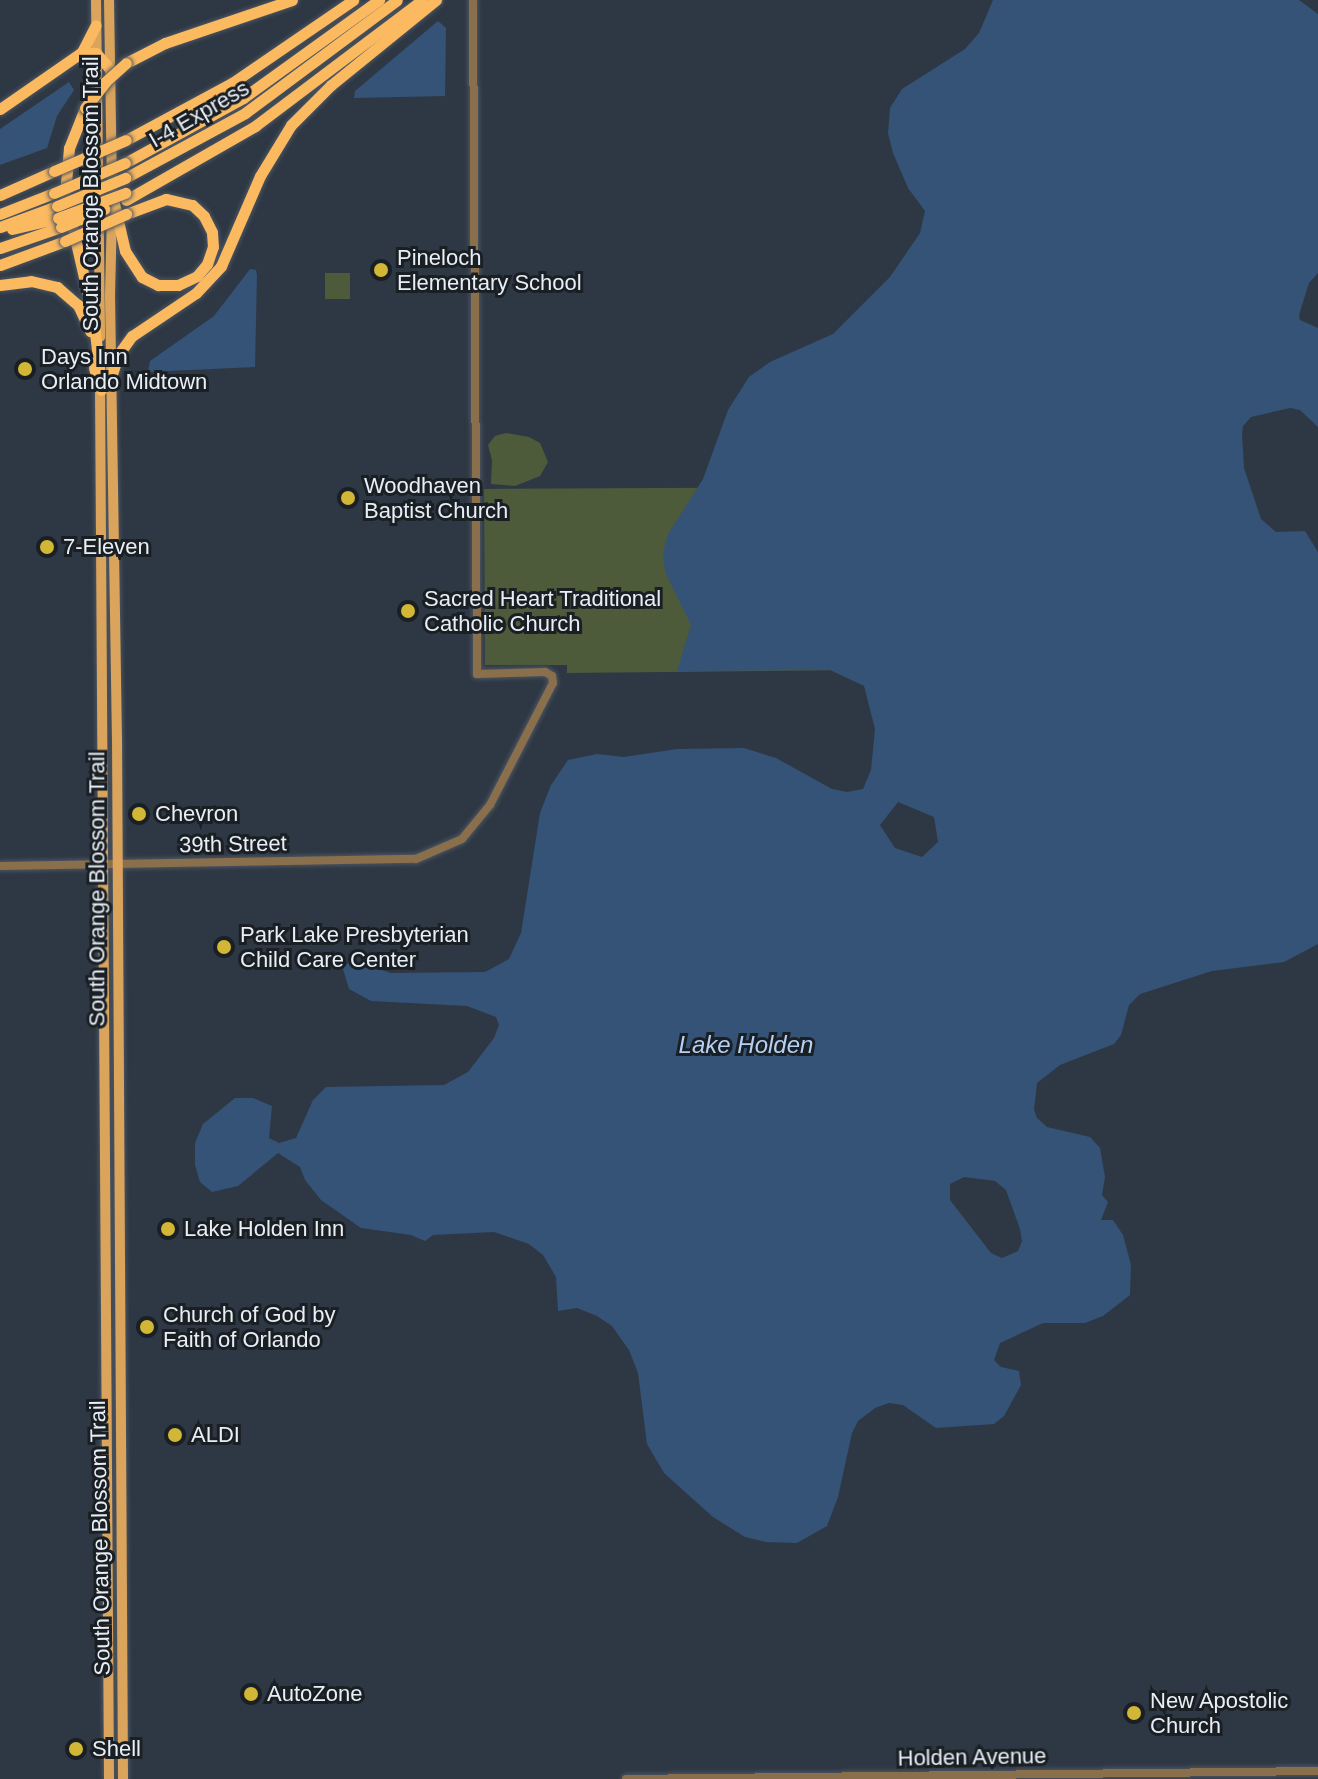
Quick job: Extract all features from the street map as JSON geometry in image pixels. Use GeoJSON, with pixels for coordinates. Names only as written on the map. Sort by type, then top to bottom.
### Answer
{"type":"FeatureCollection","features":[{"type":"Feature","properties":{"kind":"highway"},"geometry":{"type":"LineString","coordinates":[[106,374],[65,195],[69,148],[85,108],[105,82],[126,63],[165,43],[292,0]]}},
{"type":"Feature","properties":{"kind":"highway"},"geometry":{"type":"LineString","coordinates":[[0,192],[126,140],[232,83],[353,0]]}},
{"type":"Feature","properties":{"kind":"highway","name":"I-4 Express"},"geometry":{"type":"LineString","coordinates":[[0,214],[125,163],[243,98],[379,0]]}},
{"type":"Feature","properties":{"kind":"highway","name":"I-4 Express"},"geometry":{"type":"LineString","coordinates":[[0,229],[59,217],[245,113],[397,0]]}},
{"type":"Feature","properties":{"kind":"highway"},"geometry":{"type":"LineString","coordinates":[[0,248],[59,217],[126,197],[187,166],[306,90],[422,0]]}},
{"type":"Feature","properties":{"kind":"highway"},"geometry":{"type":"LineString","coordinates":[[106,374],[132,336],[196,293],[221,266],[269,157],[291,125],[331,85],[436,0]]}},
{"type":"Feature","properties":{"kind":"highway"},"geometry":{"type":"LineString","coordinates":[[0,109],[82,52],[96,18]]}},
{"type":"Feature","properties":{"kind":"highway"},"geometry":{"type":"LineString","coordinates":[[82,52],[96,53],[111,70]]}},
{"type":"Feature","properties":{"kind":"highway"},"geometry":{"type":"LineString","coordinates":[[0,265],[65,241],[126,214],[166,199],[192,205],[204,216],[212,232],[213,245],[207,264],[194,278],[175,286],[156,284],[142,277],[123,247],[112,195]]}},
{"type":"Feature","properties":{"kind":"highway"},"geometry":{"type":"LineString","coordinates":[[0,285],[44,282],[74,300],[90,329],[101,390]]}},
{"type":"Feature","properties":{"kind":"main road","name":"South Orange Blossom Trail"},"geometry":{"type":"LineString","coordinates":[[96,0],[106,374],[115,572],[123,1779]]}},
{"type":"Feature","properties":{"kind":"main road","name":"South Orange Blossom Trail"},"geometry":{"type":"LineString","coordinates":[[109,0],[112,195],[106,374],[101,390],[109,1779]]}},
{"type":"Feature","properties":{"kind":"main road"},"geometry":{"type":"LineString","coordinates":[[96,18],[111,32]]}},
{"type":"Feature","properties":{"kind":"main road"},"geometry":{"type":"LineString","coordinates":[[101,404],[106,481],[113,496]]}},
{"type":"Feature","properties":{"kind":"main road"},"geometry":{"type":"LineString","coordinates":[[101,496],[107,515],[109,556],[115,572]]}},
{"type":"Feature","properties":{"kind":"main road"},"geometry":{"type":"LineString","coordinates":[[105,1049],[117,1067]]}},
{"type":"Feature","properties":{"kind":"main road"},"geometry":{"type":"LineString","coordinates":[[106,1386],[109,1398],[119,1408]]}},
{"type":"Feature","properties":{"kind":"main road"},"geometry":{"type":"LineString","coordinates":[[107,1417],[119,1454]]}},
{"type":"Feature","properties":{"kind":"street","name":"39th Street"},"geometry":{"type":"LineString","coordinates":[[0,866],[416,859],[447,849],[462,839],[490,805],[553,683],[549,674],[477,674],[473,0]]}},
{"type":"Feature","properties":{"kind":"street","name":"Holden Avenue"},"geometry":{"type":"LineString","coordinates":[[626,1779],[1318,1771]]}},
{"type":"Feature","properties":{"kind":"green space"},"geometry":{"type":"Polygon","coordinates":[[[325,273],[350,273],[350,299],[325,299],[325,273]]]}},
{"type":"Feature","properties":{"kind":"green space"},"geometry":{"type":"Polygon","coordinates":[[[506,433],[529,437],[540,443],[548,462],[540,476],[515,486],[491,484],[492,460],[488,445],[495,436],[506,433]]]}},
{"type":"Feature","properties":{"kind":"green space"},"geometry":{"type":"Polygon","coordinates":[[[844,487],[846,670],[567,673],[567,665],[485,665],[484,489],[844,487]]]}},
{"type":"Feature","properties":{"kind":"water","name":"Lake Holden"},"geometry":{"type":"Polygon","coordinates":[[[993,0],[1299,0],[1318,14],[1318,273],[1309,283],[1299,315],[1300,320],[1318,328],[1318,427],[1300,410],[1290,408],[1251,417],[1243,426],[1242,434],[1244,468],[1261,519],[1276,532],[1305,531],[1318,552],[1318,944],[1284,962],[1212,971],[1140,994],[1129,1005],[1121,1035],[1114,1044],[1060,1065],[1037,1083],[1034,1110],[1037,1118],[1047,1127],[1090,1137],[1100,1148],[1105,1177],[1102,1195],[1108,1202],[1101,1220],[1113,1220],[1123,1235],[1131,1265],[1130,1295],[1103,1316],[1085,1323],[1043,1323],[1000,1343],[994,1360],[1001,1367],[1019,1371],[1021,1385],[1004,1416],[994,1424],[936,1428],[903,1405],[889,1403],[875,1408],[858,1421],[852,1433],[838,1497],[827,1526],[797,1543],[766,1542],[745,1537],[713,1517],[664,1473],[647,1444],[638,1373],[629,1350],[612,1326],[597,1316],[577,1308],[558,1311],[556,1277],[543,1255],[529,1244],[494,1232],[433,1235],[425,1241],[411,1235],[361,1228],[321,1200],[305,1180],[300,1167],[278,1153],[238,1186],[212,1192],[200,1182],[195,1165],[195,1143],[203,1124],[235,1098],[253,1098],[272,1106],[269,1138],[279,1143],[296,1138],[313,1100],[326,1087],[444,1085],[468,1072],[494,1038],[499,1025],[496,1017],[467,1006],[371,1001],[349,989],[343,969],[349,962],[358,962],[391,973],[485,972],[509,959],[521,933],[540,813],[551,785],[568,760],[597,754],[624,757],[677,749],[744,748],[776,758],[832,789],[847,792],[863,789],[871,770],[875,729],[864,686],[830,670],[677,671],[691,625],[665,572],[663,553],[668,534],[703,479],[728,410],[749,377],[770,362],[833,334],[890,277],[920,233],[925,211],[908,188],[893,153],[888,133],[890,108],[902,89],[965,49],[979,33],[993,0]],[[898,802],[880,825],[895,848],[922,857],[938,842],[934,817],[898,802]],[[964,1177],[950,1184],[950,1200],[991,1253],[1002,1258],[1018,1251],[1022,1241],[1020,1229],[1006,1190],[995,1181],[964,1177]]]}},
{"type":"Feature","properties":{"kind":"water"},"geometry":{"type":"Polygon","coordinates":[[[438,21],[446,28],[445,96],[354,98],[355,91],[438,21]]]}},
{"type":"Feature","properties":{"kind":"water"},"geometry":{"type":"Polygon","coordinates":[[[69,82],[74,90],[57,116],[47,148],[0,165],[0,129],[69,82]]]}},
{"type":"Feature","properties":{"kind":"water"},"geometry":{"type":"Polygon","coordinates":[[[250,269],[256,270],[257,275],[255,367],[148,372],[150,361],[214,316],[250,269]]]}},
{"type":"Feature","properties":{"kind":"place","name":"Pineloch Elementary School"},"geometry":{"type":"Point","coordinates":[381,270]}},
{"type":"Feature","properties":{"kind":"place","name":"Days Inn Orlando Midtown"},"geometry":{"type":"Point","coordinates":[25,369]}},
{"type":"Feature","properties":{"kind":"place","name":"Woodhaven Baptist Church"},"geometry":{"type":"Point","coordinates":[348,498]}},
{"type":"Feature","properties":{"kind":"place","name":"7-Eleven"},"geometry":{"type":"Point","coordinates":[47,547]}},
{"type":"Feature","properties":{"kind":"place","name":"Sacred Heart Traditional Catholic Church"},"geometry":{"type":"Point","coordinates":[408,611]}},
{"type":"Feature","properties":{"kind":"place","name":"Chevron"},"geometry":{"type":"Point","coordinates":[139,814]}},
{"type":"Feature","properties":{"kind":"place","name":"Park Lake Presbyterian Child Care Center"},"geometry":{"type":"Point","coordinates":[224,947]}},
{"type":"Feature","properties":{"kind":"place","name":"Lake Holden Inn"},"geometry":{"type":"Point","coordinates":[168,1229]}},
{"type":"Feature","properties":{"kind":"place","name":"Church of God by Faith of Orlando"},"geometry":{"type":"Point","coordinates":[147,1327]}},
{"type":"Feature","properties":{"kind":"place","name":"ALDI"},"geometry":{"type":"Point","coordinates":[175,1435]}},
{"type":"Feature","properties":{"kind":"place","name":"AutoZone"},"geometry":{"type":"Point","coordinates":[251,1694]}},
{"type":"Feature","properties":{"kind":"place","name":"New Apostolic Church"},"geometry":{"type":"Point","coordinates":[1134,1713]}},
{"type":"Feature","properties":{"kind":"place","name":"Shell"},"geometry":{"type":"Point","coordinates":[76,1749]}}]}
